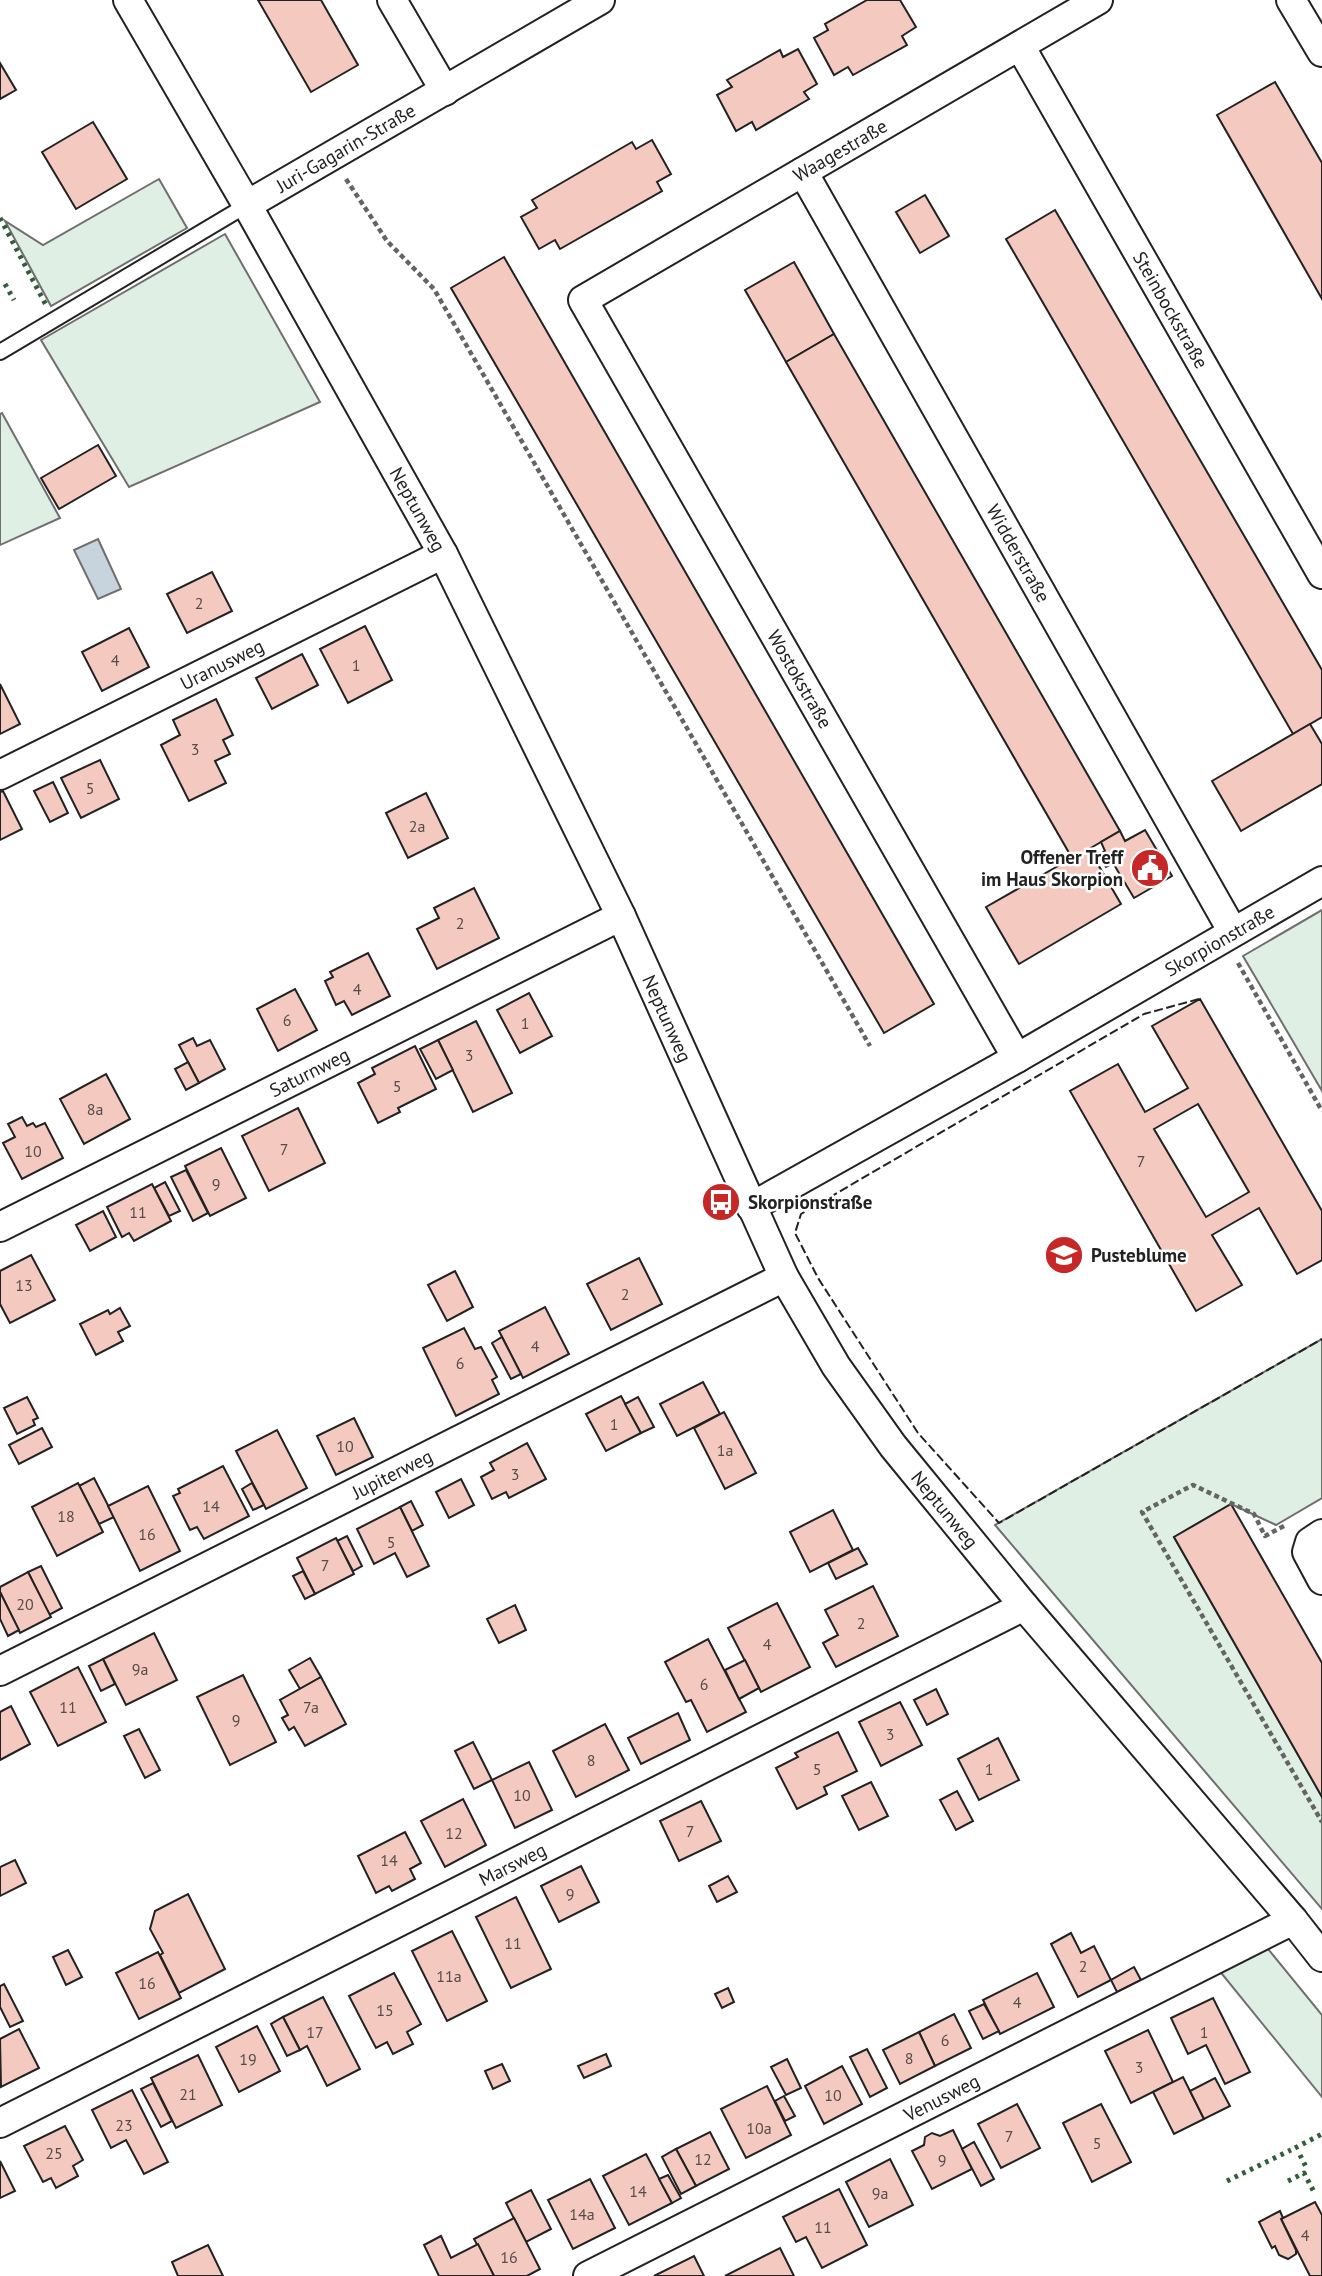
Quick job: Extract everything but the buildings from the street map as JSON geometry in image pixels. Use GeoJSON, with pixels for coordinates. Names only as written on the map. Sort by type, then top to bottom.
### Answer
{"type":"FeatureCollection","features":[{"type":"Feature","properties":{"kind":"street","name":"Neptunweg"},"geometry":{"type":"LineString","coordinates":[[128,0],[247,205],[443,554],[621,916],[784,1277],[836,1366],[893,1446],[1024,1606],[1322,1956]]}},
{"type":"Feature","properties":{"kind":"street"},"geometry":{"type":"LineString","coordinates":[[392,0],[445,91]]}},
{"type":"Feature","properties":{"kind":"street","name":"Juri-Gagarin-Straße"},"geometry":{"type":"LineString","coordinates":[[247,205],[600,0]]}},
{"type":"Feature","properties":{"kind":"street","name":"Waagestraße"},"geometry":{"type":"LineString","coordinates":[[583,300],[1098,0]]}},
{"type":"Feature","properties":{"kind":"street"},"geometry":{"type":"LineString","coordinates":[[1291,0],[1322,52]]}},
{"type":"Feature","properties":{"kind":"street","name":"Steinbockstraße"},"geometry":{"type":"LineString","coordinates":[[1020,46],[1322,574]]}},
{"type":"Feature","properties":{"kind":"street","name":"Widderstraße"},"geometry":{"type":"LineString","coordinates":[[803,172],[1233,932]]}},
{"type":"Feature","properties":{"kind":"street","name":"Wostokstraße"},"geometry":{"type":"LineString","coordinates":[[583,300],[1017,1058]]}},
{"type":"Feature","properties":{"kind":"street","name":"Uranusweg"},"geometry":{"type":"LineString","coordinates":[[0,775],[443,554]]}},
{"type":"Feature","properties":{"kind":"street","name":"Skorpionstraße"},"geometry":{"type":"LineString","coordinates":[[751,1206],[1017,1058],[1322,881]]}},
{"type":"Feature","properties":{"kind":"street","name":"Saturnweg"},"geometry":{"type":"LineString","coordinates":[[0,1227],[621,916]]}},
{"type":"Feature","properties":{"kind":"street","name":"Jupiterweg"},"geometry":{"type":"LineString","coordinates":[[0,1671],[784,1277]]}},
{"type":"Feature","properties":{"kind":"street"},"geometry":{"type":"LineString","coordinates":[[1322,1534],[1311,1541],[1307,1549],[1322,1580]]}},
{"type":"Feature","properties":{"kind":"street","name":"Marsweg"},"geometry":{"type":"LineString","coordinates":[[0,2123],[1024,1606]]}},
{"type":"Feature","properties":{"kind":"street","name":"Venusweg"},"geometry":{"type":"LineString","coordinates":[[588,2276],[1293,1920]]}},
{"type":"Feature","properties":{"kind":"lane"},"geometry":{"type":"LineString","coordinates":[[0,352],[247,205]]}},
{"type":"Feature","properties":{"kind":"path"},"geometry":{"type":"LineString","coordinates":[[331,155],[387,242],[434,289],[870,1046]]}},
{"type":"Feature","properties":{"kind":"path"},"geometry":{"type":"LineString","coordinates":[[1233,932],[1233,955],[1322,1111]]}},
{"type":"Feature","properties":{"kind":"path"},"geometry":{"type":"LineString","coordinates":[[1288,1524],[1265,1536],[1254,1514],[1193,1485],[1142,1512],[1322,1822]]}},
{"type":"Feature","properties":{"kind":"green space"},"geometry":{"type":"Polygon","coordinates":[[[159,179],[187,228],[51,306],[5,221],[43,245],[159,179]]]}},
{"type":"Feature","properties":{"kind":"green space"},"geometry":{"type":"Polygon","coordinates":[[[225,234],[320,402],[129,487],[41,340],[225,234]]]}},
{"type":"Feature","properties":{"kind":"green space"},"geometry":{"type":"Polygon","coordinates":[[[2,413],[60,518],[0,545],[0,414],[2,413]]]}},
{"type":"Feature","properties":{"kind":"green space"},"geometry":{"type":"Polygon","coordinates":[[[1322,910],[1322,1091],[1243,956],[1322,910]]]}},
{"type":"Feature","properties":{"kind":"green space"},"geometry":{"type":"Polygon","coordinates":[[[1322,1339],[1322,1498],[1276,1525],[1231,1504],[1174,1537],[1322,1797],[1322,1909],[995,1525],[1322,1339]]]}},
{"type":"Feature","properties":{"kind":"green space"},"geometry":{"type":"Polygon","coordinates":[[[1264,1944],[1322,2015],[1322,2097],[1218,1969],[1264,1944]]]}},
{"type":"Feature","properties":{"kind":"shaded area"},"geometry":{"type":"Polygon","coordinates":[[[98,539],[121,589],[98,599],[74,550],[98,539]]]}},
{"type":"Feature","properties":{"kind":"hedge"},"geometry":{"type":"LineString","coordinates":[[0,218],[47,307]]}},
{"type":"Feature","properties":{"kind":"hedge"},"geometry":{"type":"LineString","coordinates":[[5,284],[14,300]]}},
{"type":"Feature","properties":{"kind":"hedge"},"geometry":{"type":"LineString","coordinates":[[1295,2148],[1322,2134]]}},
{"type":"Feature","properties":{"kind":"hedge"},"geometry":{"type":"LineString","coordinates":[[1227,2181],[1291,2150]]}},
{"type":"Feature","properties":{"kind":"hedge"},"geometry":{"type":"LineString","coordinates":[[1300,2155],[1307,2169]]}},
{"type":"Feature","properties":{"kind":"hedge"},"geometry":{"type":"LineString","coordinates":[[1288,2181],[1304,2173],[1314,2192]]}},
{"type":"Feature","properties":{"kind":"fence"},"geometry":{"type":"LineString","coordinates":[[1199,999],[1144,1014],[801,1214],[795,1233],[818,1278],[918,1433],[999,1523],[1322,1339]]}},
{"type":"Feature","properties":{"kind":"place","name":"Offener Treff im Haus Skorpion"},"geometry":{"type":"Point","coordinates":[1150,868]}},
{"type":"Feature","properties":{"kind":"place","name":"Skorpionstraße"},"geometry":{"type":"Point","coordinates":[721,1202]}},
{"type":"Feature","properties":{"kind":"place","name":"Pusteblume"},"geometry":{"type":"Point","coordinates":[1064,1255]}}]}
